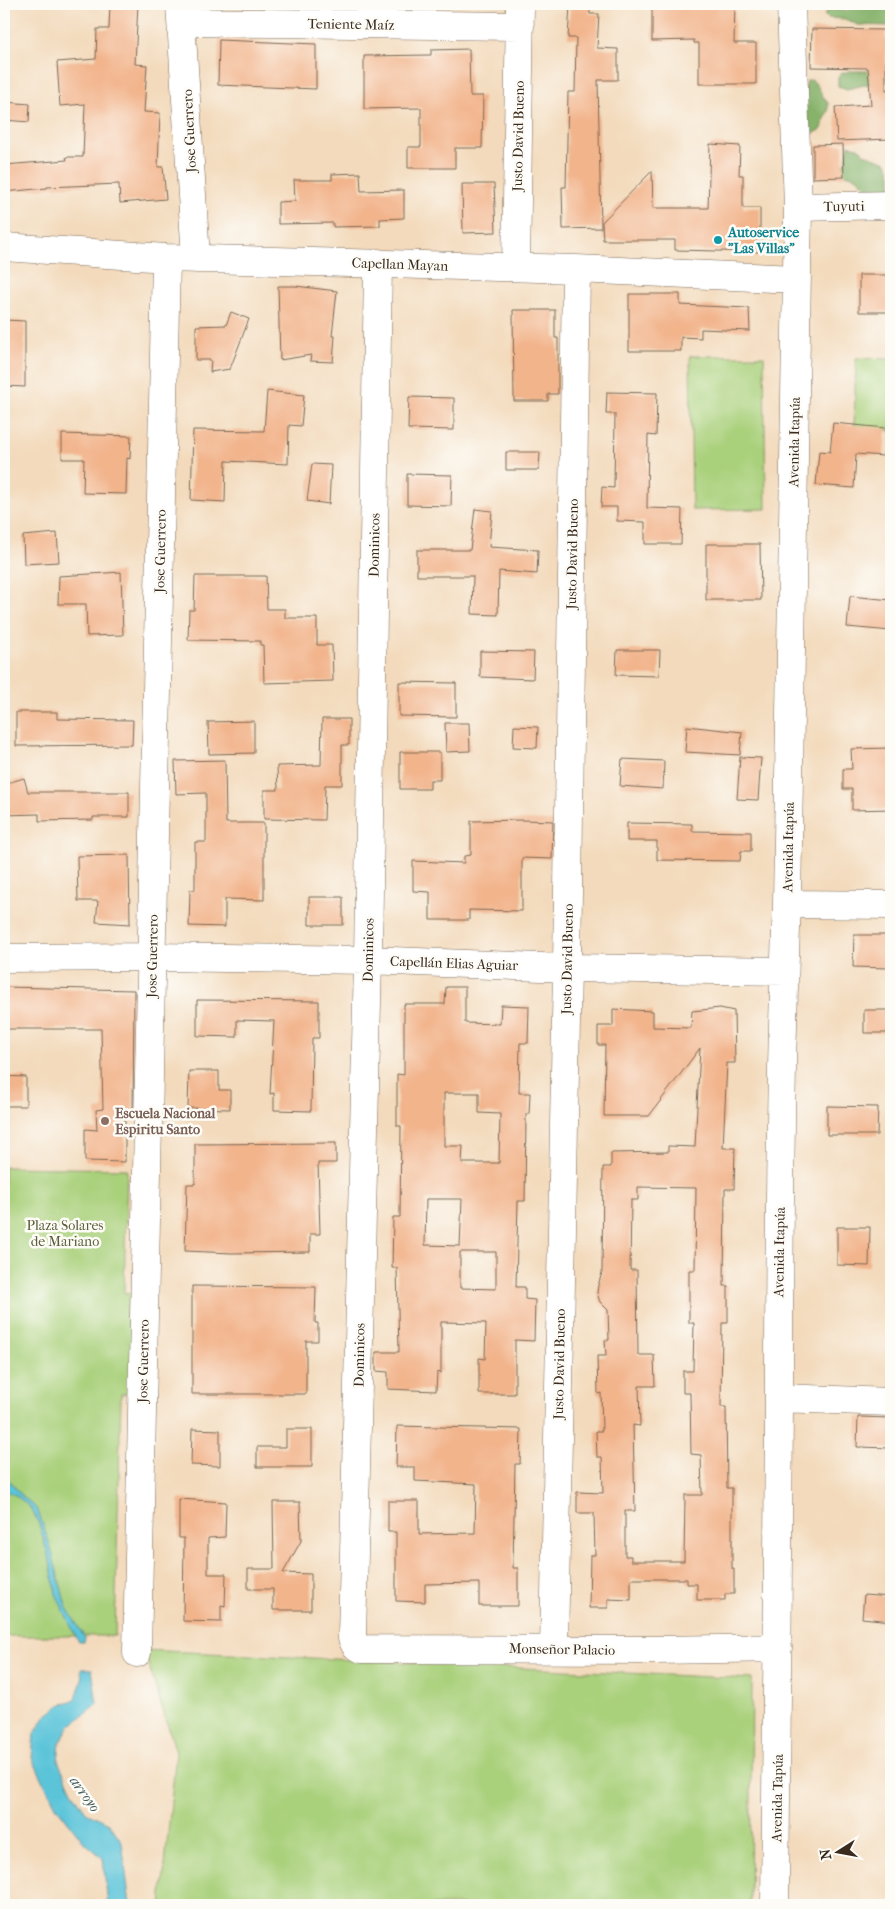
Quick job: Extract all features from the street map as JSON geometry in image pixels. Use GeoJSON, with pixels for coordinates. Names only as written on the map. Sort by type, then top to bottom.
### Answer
{"type":"FeatureCollection","features":[{"type":"Feature","properties":{"kind":"street","name":"Avenida Itapúa"},"geometry":{"type":"LineString","coordinates":[[778,1690],[778,1277],[787,904],[798,207],[791,4]]}},
{"type":"Feature","properties":{"kind":"street","name":"Teniente Maíz"},"geometry":{"type":"LineString","coordinates":[[181,13],[520,15]]}},
{"type":"Feature","properties":{"kind":"street","name":"Jose Guerrero"},"geometry":{"type":"LineString","coordinates":[[181,13],[196,259]]}},
{"type":"Feature","properties":{"kind":"street","name":"Justo David Bueno"},"geometry":{"type":"LineString","coordinates":[[516,267],[520,15]]}},
{"type":"Feature","properties":{"kind":"street","name":"Tuyuti"},"geometry":{"type":"LineString","coordinates":[[798,207],[891,205]]}},
{"type":"Feature","properties":{"kind":"street","name":"Capellan Mayan"},"geometry":{"type":"LineString","coordinates":[[4,247],[166,258],[576,269],[796,279]]}},
{"type":"Feature","properties":{"kind":"street","name":"Jose Guerrero"},"geometry":{"type":"LineString","coordinates":[[137,1653],[166,258]]}},
{"type":"Feature","properties":{"kind":"street","name":"Dominicos"},"geometry":{"type":"LineString","coordinates":[[352,1638],[368,960],[378,263]]}},
{"type":"Feature","properties":{"kind":"street","name":"Justo David Bueno"},"geometry":{"type":"LineString","coordinates":[[554,1648],[567,968],[576,269]]}},
{"type":"Feature","properties":{"kind":"street"},"geometry":{"type":"LineString","coordinates":[[787,904],[891,904]]}},
{"type":"Feature","properties":{"kind":"street","name":"Capellán Elias Aguiar"},"geometry":{"type":"LineString","coordinates":[[4,958],[152,957],[368,960],[567,968],[784,970]]}},
{"type":"Feature","properties":{"kind":"street"},"geometry":{"type":"LineString","coordinates":[[779,1398],[891,1402]]}},
{"type":"Feature","properties":{"kind":"street","name":"Monseñor Palacio"},"geometry":{"type":"LineString","coordinates":[[352,1638],[355,1645],[362,1649],[554,1648],[655,1650],[778,1648]]}},
{"type":"Feature","properties":{"kind":"street","name":"Avenida Tapúa"},"geometry":{"type":"LineString","coordinates":[[775,1905],[778,1690]]}},
{"type":"Feature","properties":{"kind":"green space"},"geometry":{"type":"Polygon","coordinates":[[[863,4],[889,4],[891,9],[891,26],[858,25],[844,19],[828,18],[824,15],[832,9],[846,11],[863,4]]]}},
{"type":"Feature","properties":{"kind":"green space"},"geometry":{"type":"Polygon","coordinates":[[[871,71],[881,81],[847,89],[838,86],[838,77],[842,73],[871,71]]]}},
{"type":"Feature","properties":{"kind":"green space"},"geometry":{"type":"Polygon","coordinates":[[[812,80],[828,103],[828,112],[822,129],[809,136],[794,137],[807,81],[812,80]]]}},
{"type":"Feature","properties":{"kind":"green space"},"geometry":{"type":"Polygon","coordinates":[[[849,145],[858,147],[864,154],[887,162],[891,174],[891,194],[867,187],[856,177],[842,173],[840,168],[846,160],[849,145]]]}},
{"type":"Feature","properties":{"kind":"green space"},"geometry":{"type":"Polygon","coordinates":[[[690,356],[764,356],[766,509],[692,510],[690,356]]]}},
{"type":"Feature","properties":{"kind":"green space"},"geometry":{"type":"Polygon","coordinates":[[[856,358],[891,359],[891,430],[854,429],[856,358]]]}},
{"type":"Feature","properties":{"kind":"green space","name":"Plaza Solares de Mariano"},"geometry":{"type":"Polygon","coordinates":[[[4,1167],[127,1169],[124,1293],[141,1295],[136,1394],[121,1394],[115,1636],[4,1636],[4,1167]]]}},
{"type":"Feature","properties":{"kind":"green space"},"geometry":{"type":"Polygon","coordinates":[[[144,1650],[752,1679],[750,1905],[161,1905],[176,1752],[144,1650]]]}},
{"type":"Feature","properties":{"kind":"water"},"geometry":{"type":"Polygon","coordinates":[[[4,1474],[23,1497],[38,1511],[50,1545],[66,1606],[85,1638],[84,1642],[79,1642],[76,1637],[56,1594],[50,1561],[38,1521],[29,1506],[15,1495],[6,1491],[4,1487],[4,1474]]]}},
{"type":"Feature","properties":{"kind":"water"},"geometry":{"type":"Polygon","coordinates":[[[81,1669],[92,1669],[97,1704],[68,1728],[60,1743],[58,1761],[72,1791],[86,1812],[109,1823],[122,1842],[130,1905],[108,1905],[103,1858],[83,1841],[56,1806],[32,1758],[34,1734],[46,1716],[60,1705],[76,1699],[82,1679],[81,1669]]]}},
{"type":"Feature","properties":{"kind":"building"},"geometry":{"type":"Polygon","coordinates":[[[110,4],[138,4],[135,64],[147,65],[144,112],[160,113],[158,167],[163,167],[166,199],[120,203],[119,184],[47,187],[4,192],[4,165],[67,160],[66,157],[83,157],[85,104],[60,106],[57,62],[96,59],[97,29],[109,29],[110,4]]]}},
{"type":"Feature","properties":{"kind":"building"},"geometry":{"type":"Polygon","coordinates":[[[570,4],[590,4],[590,14],[599,14],[597,48],[618,49],[618,80],[598,80],[601,228],[563,229],[562,187],[566,187],[568,92],[575,92],[576,38],[568,38],[570,4]]]}},
{"type":"Feature","properties":{"kind":"building"},"geometry":{"type":"Polygon","coordinates":[[[652,4],[735,4],[734,43],[756,43],[756,84],[699,84],[699,43],[694,43],[694,40],[652,41],[652,4]]]}},
{"type":"Feature","properties":{"kind":"building"},"geometry":{"type":"Polygon","coordinates":[[[812,29],[886,30],[886,90],[891,90],[891,139],[837,141],[835,107],[871,105],[868,68],[811,67],[812,29]]]}},
{"type":"Feature","properties":{"kind":"building"},"geometry":{"type":"Polygon","coordinates":[[[219,40],[316,44],[316,89],[218,85],[219,40]]]}},
{"type":"Feature","properties":{"kind":"building"},"geometry":{"type":"Polygon","coordinates":[[[469,49],[470,96],[483,96],[482,148],[455,148],[455,168],[408,168],[408,147],[421,147],[421,108],[364,109],[364,56],[431,55],[431,50],[469,49]]]}},
{"type":"Feature","properties":{"kind":"building"},"geometry":{"type":"Polygon","coordinates":[[[4,102],[30,104],[29,122],[4,120],[4,102]]]}},
{"type":"Feature","properties":{"kind":"building"},"geometry":{"type":"Polygon","coordinates":[[[710,144],[740,146],[739,175],[743,175],[743,208],[760,208],[760,252],[675,250],[675,240],[603,240],[602,222],[652,171],[653,208],[708,208],[710,144]]]}},
{"type":"Feature","properties":{"kind":"building"},"geometry":{"type":"Polygon","coordinates":[[[843,144],[844,177],[813,178],[813,145],[843,144]]]}},
{"type":"Feature","properties":{"kind":"building"},"geometry":{"type":"Polygon","coordinates":[[[360,173],[361,191],[404,190],[404,218],[380,219],[380,226],[333,227],[333,223],[278,224],[278,202],[295,201],[294,180],[332,180],[332,174],[360,173]]]}},
{"type":"Feature","properties":{"kind":"building"},"geometry":{"type":"Polygon","coordinates":[[[462,184],[494,184],[496,232],[463,233],[462,184]]]}},
{"type":"Feature","properties":{"kind":"building"},"geometry":{"type":"Polygon","coordinates":[[[859,275],[891,275],[891,312],[859,312],[859,275]]]}},
{"type":"Feature","properties":{"kind":"building"},"geometry":{"type":"Polygon","coordinates":[[[278,286],[337,291],[332,336],[335,336],[333,362],[310,361],[311,355],[280,360],[278,286]]]}},
{"type":"Feature","properties":{"kind":"building"},"geometry":{"type":"Polygon","coordinates":[[[629,294],[680,294],[680,305],[749,308],[750,331],[701,329],[701,338],[681,337],[681,351],[629,351],[629,294]]]}},
{"type":"Feature","properties":{"kind":"building"},"geometry":{"type":"Polygon","coordinates":[[[513,310],[555,310],[555,338],[558,338],[558,394],[548,394],[548,401],[514,401],[513,310]]]}},
{"type":"Feature","properties":{"kind":"building"},"geometry":{"type":"Polygon","coordinates":[[[231,312],[249,319],[230,369],[210,372],[211,360],[196,360],[196,326],[226,325],[231,312]]]}},
{"type":"Feature","properties":{"kind":"building"},"geometry":{"type":"Polygon","coordinates":[[[4,320],[25,321],[25,387],[4,386],[4,320]]]}},
{"type":"Feature","properties":{"kind":"building"},"geometry":{"type":"Polygon","coordinates":[[[267,391],[304,395],[301,426],[289,425],[288,464],[226,461],[225,502],[191,500],[193,430],[264,431],[267,391]]]}},
{"type":"Feature","properties":{"kind":"building"},"geometry":{"type":"Polygon","coordinates":[[[607,392],[657,393],[656,436],[648,435],[647,508],[682,509],[681,544],[645,544],[645,522],[617,521],[617,507],[601,507],[602,487],[614,488],[615,414],[606,414],[607,392]]]}},
{"type":"Feature","properties":{"kind":"building"},"geometry":{"type":"Polygon","coordinates":[[[409,397],[454,398],[454,430],[408,429],[409,397]]]}},
{"type":"Feature","properties":{"kind":"building"},"geometry":{"type":"Polygon","coordinates":[[[833,423],[886,428],[884,456],[856,454],[854,488],[816,485],[819,451],[830,452],[833,423]]]}},
{"type":"Feature","properties":{"kind":"building"},"geometry":{"type":"Polygon","coordinates":[[[62,434],[131,436],[130,459],[127,458],[126,494],[83,493],[84,459],[62,459],[62,434]]]}},
{"type":"Feature","properties":{"kind":"building"},"geometry":{"type":"Polygon","coordinates":[[[506,452],[540,452],[539,470],[506,470],[506,452]]]}},
{"type":"Feature","properties":{"kind":"building"},"geometry":{"type":"Polygon","coordinates":[[[312,464],[331,465],[329,504],[307,501],[312,464]]]}},
{"type":"Feature","properties":{"kind":"building"},"geometry":{"type":"Polygon","coordinates":[[[407,474],[452,475],[451,506],[407,505],[407,474]]]}},
{"type":"Feature","properties":{"kind":"building"},"geometry":{"type":"Polygon","coordinates":[[[475,509],[492,511],[489,547],[538,550],[537,574],[499,571],[498,615],[472,614],[473,576],[417,576],[417,550],[470,550],[475,509]]]}},
{"type":"Feature","properties":{"kind":"building"},"geometry":{"type":"Polygon","coordinates":[[[57,533],[59,562],[24,564],[23,536],[57,533]]]}},
{"type":"Feature","properties":{"kind":"building"},"geometry":{"type":"Polygon","coordinates":[[[706,544],[760,544],[761,600],[706,600],[706,544]]]}},
{"type":"Feature","properties":{"kind":"building"},"geometry":{"type":"Polygon","coordinates":[[[121,572],[123,635],[87,636],[86,604],[58,604],[59,576],[121,572]]]}},
{"type":"Feature","properties":{"kind":"building"},"geometry":{"type":"Polygon","coordinates":[[[195,576],[266,576],[267,609],[285,609],[285,618],[317,618],[317,645],[332,645],[333,681],[264,683],[263,645],[260,645],[260,641],[188,640],[189,610],[194,610],[195,576]]]}},
{"type":"Feature","properties":{"kind":"building"},"geometry":{"type":"Polygon","coordinates":[[[850,596],[891,600],[891,631],[847,627],[850,596]]]}},
{"type":"Feature","properties":{"kind":"building"},"geometry":{"type":"Polygon","coordinates":[[[617,650],[660,650],[659,676],[616,675],[617,650]]]}},
{"type":"Feature","properties":{"kind":"building"},"geometry":{"type":"Polygon","coordinates":[[[480,651],[534,652],[533,679],[480,677],[480,651]]]}},
{"type":"Feature","properties":{"kind":"building"},"geometry":{"type":"Polygon","coordinates":[[[399,682],[456,683],[456,717],[399,716],[399,682]]]}},
{"type":"Feature","properties":{"kind":"building"},"geometry":{"type":"Polygon","coordinates":[[[16,712],[57,712],[57,719],[133,720],[132,745],[16,746],[16,712]]]}},
{"type":"Feature","properties":{"kind":"building"},"geometry":{"type":"Polygon","coordinates":[[[322,719],[349,719],[349,745],[342,745],[342,785],[325,785],[324,820],[264,819],[264,790],[278,790],[277,766],[321,765],[322,719]]]}},
{"type":"Feature","properties":{"kind":"building"},"geometry":{"type":"Polygon","coordinates":[[[254,721],[254,753],[209,754],[208,722],[254,721]]]}},
{"type":"Feature","properties":{"kind":"building"},"geometry":{"type":"Polygon","coordinates":[[[445,723],[469,723],[470,751],[446,752],[445,723]]]}},
{"type":"Feature","properties":{"kind":"building"},"geometry":{"type":"Polygon","coordinates":[[[514,726],[538,727],[537,748],[513,747],[514,726]]]}},
{"type":"Feature","properties":{"kind":"building"},"geometry":{"type":"Polygon","coordinates":[[[687,726],[742,732],[740,755],[685,752],[687,726]]]}},
{"type":"Feature","properties":{"kind":"building"},"geometry":{"type":"Polygon","coordinates":[[[891,748],[891,809],[852,810],[852,789],[843,789],[843,769],[852,769],[851,749],[891,748]]]}},
{"type":"Feature","properties":{"kind":"building"},"geometry":{"type":"Polygon","coordinates":[[[400,752],[440,752],[440,780],[430,780],[430,789],[400,789],[400,752]]]}},
{"type":"Feature","properties":{"kind":"building"},"geometry":{"type":"Polygon","coordinates":[[[740,757],[761,758],[758,800],[737,799],[740,757]]]}},
{"type":"Feature","properties":{"kind":"building"},"geometry":{"type":"Polygon","coordinates":[[[622,759],[664,761],[663,789],[620,786],[622,759]]]}},
{"type":"Feature","properties":{"kind":"building"},"geometry":{"type":"Polygon","coordinates":[[[225,760],[226,823],[264,823],[264,900],[225,899],[225,927],[189,926],[190,890],[195,890],[195,842],[206,842],[206,793],[176,794],[175,761],[225,760]]]}},
{"type":"Feature","properties":{"kind":"building"},"geometry":{"type":"Polygon","coordinates":[[[24,778],[28,792],[129,792],[129,817],[93,817],[93,820],[39,821],[39,814],[4,815],[4,784],[24,778]]]}},
{"type":"Feature","properties":{"kind":"building"},"geometry":{"type":"Polygon","coordinates":[[[471,821],[553,821],[552,859],[522,858],[522,911],[469,910],[469,920],[430,920],[430,892],[413,891],[413,861],[464,863],[464,856],[471,855],[471,821]]]}},
{"type":"Feature","properties":{"kind":"building"},"geometry":{"type":"Polygon","coordinates":[[[627,823],[692,824],[692,831],[751,832],[751,851],[741,851],[740,861],[657,860],[657,841],[627,841],[627,823]]]}},
{"type":"Feature","properties":{"kind":"building"},"geometry":{"type":"Polygon","coordinates":[[[129,855],[130,924],[96,922],[98,901],[78,901],[77,856],[129,855]]]}},
{"type":"Feature","properties":{"kind":"building"},"geometry":{"type":"Polygon","coordinates":[[[309,897],[343,897],[343,925],[309,925],[309,897]]]}},
{"type":"Feature","properties":{"kind":"building"},"geometry":{"type":"Polygon","coordinates":[[[854,935],[889,935],[889,968],[853,967],[854,935]]]}},
{"type":"Feature","properties":{"kind":"building"},"geometry":{"type":"Polygon","coordinates":[[[4,987],[134,990],[133,1114],[125,1113],[125,1162],[85,1161],[85,1129],[97,1130],[96,1110],[103,1109],[101,1029],[4,1029],[4,987]]]}},
{"type":"Feature","properties":{"kind":"building"},"geometry":{"type":"Polygon","coordinates":[[[446,987],[465,987],[465,1023],[500,1024],[501,1005],[529,1006],[528,1043],[520,1043],[519,1093],[530,1093],[529,1114],[526,1114],[525,1201],[518,1201],[516,1287],[525,1287],[525,1299],[535,1300],[534,1341],[515,1340],[515,1394],[479,1394],[479,1358],[485,1359],[486,1323],[441,1322],[441,1373],[437,1372],[436,1391],[388,1389],[388,1372],[376,1371],[376,1352],[399,1352],[397,1268],[392,1268],[393,1217],[400,1217],[401,1126],[397,1126],[397,1074],[404,1075],[404,1004],[445,1004],[446,987]],[[444,1093],[444,1146],[463,1146],[462,1163],[499,1163],[500,1114],[479,1113],[479,1093],[444,1093]],[[426,1199],[425,1245],[460,1246],[462,1199],[426,1199]],[[460,1252],[460,1288],[496,1289],[496,1252],[460,1252]]]}},
{"type":"Feature","properties":{"kind":"building"},"geometry":{"type":"Polygon","coordinates":[[[197,1000],[319,1001],[319,1038],[312,1038],[311,1111],[274,1110],[274,1093],[270,1094],[274,1021],[237,1020],[237,1037],[197,1036],[197,1000]]]}},
{"type":"Feature","properties":{"kind":"building"},"geometry":{"type":"Polygon","coordinates":[[[720,1008],[734,1011],[735,1063],[727,1063],[723,1148],[735,1148],[734,1189],[725,1189],[724,1286],[728,1286],[728,1323],[722,1323],[721,1407],[726,1407],[727,1488],[732,1488],[732,1569],[734,1569],[734,1594],[725,1594],[725,1600],[697,1600],[697,1584],[687,1584],[687,1579],[631,1579],[631,1600],[608,1599],[608,1608],[589,1608],[590,1555],[595,1555],[594,1513],[577,1513],[577,1492],[603,1493],[602,1457],[597,1457],[596,1431],[602,1431],[601,1393],[598,1394],[597,1356],[606,1356],[605,1340],[609,1340],[608,1310],[600,1302],[597,1293],[602,1273],[603,1167],[611,1167],[611,1153],[668,1152],[668,1146],[695,1147],[700,1048],[649,1116],[604,1116],[605,1045],[598,1045],[598,1026],[613,1026],[613,1009],[653,1011],[653,1027],[691,1028],[692,1011],[720,1008]],[[638,1187],[638,1200],[631,1200],[630,1270],[637,1270],[638,1355],[654,1355],[655,1386],[639,1386],[640,1426],[633,1425],[635,1511],[625,1511],[625,1556],[631,1556],[631,1561],[684,1561],[685,1495],[702,1495],[701,1455],[691,1454],[690,1393],[683,1393],[683,1371],[693,1371],[694,1323],[689,1323],[689,1270],[695,1270],[696,1188],[638,1187]]]}},
{"type":"Feature","properties":{"kind":"building"},"geometry":{"type":"Polygon","coordinates":[[[864,1010],[891,1010],[891,1033],[864,1033],[864,1010]]]}},
{"type":"Feature","properties":{"kind":"building"},"geometry":{"type":"Polygon","coordinates":[[[189,1071],[219,1071],[219,1090],[230,1090],[230,1109],[188,1108],[189,1071]]]}},
{"type":"Feature","properties":{"kind":"building"},"geometry":{"type":"Polygon","coordinates":[[[4,1076],[26,1077],[26,1106],[4,1106],[4,1076]]]}},
{"type":"Feature","properties":{"kind":"building"},"geometry":{"type":"Polygon","coordinates":[[[827,1106],[878,1107],[877,1135],[827,1135],[827,1106]]]}},
{"type":"Feature","properties":{"kind":"building"},"geometry":{"type":"Polygon","coordinates":[[[336,1143],[336,1163],[318,1163],[320,1234],[310,1234],[310,1252],[232,1253],[185,1251],[187,1184],[195,1184],[195,1144],[336,1143]]]}},
{"type":"Feature","properties":{"kind":"building"},"geometry":{"type":"Polygon","coordinates":[[[837,1227],[870,1227],[869,1266],[837,1265],[837,1227]]]}},
{"type":"Feature","properties":{"kind":"building"},"geometry":{"type":"Polygon","coordinates":[[[192,1286],[316,1287],[315,1323],[318,1323],[318,1341],[306,1341],[306,1394],[192,1394],[192,1286]]]}},
{"type":"Feature","properties":{"kind":"building"},"geometry":{"type":"Polygon","coordinates":[[[858,1417],[891,1418],[891,1448],[857,1447],[858,1417]]]}},
{"type":"Feature","properties":{"kind":"building"},"geometry":{"type":"Polygon","coordinates":[[[397,1426],[521,1429],[520,1464],[515,1464],[513,1568],[518,1568],[518,1606],[479,1606],[479,1583],[425,1584],[425,1602],[396,1601],[396,1532],[388,1532],[388,1501],[419,1501],[419,1534],[475,1533],[476,1484],[415,1481],[415,1467],[396,1467],[397,1426]]]}},
{"type":"Feature","properties":{"kind":"building"},"geometry":{"type":"Polygon","coordinates":[[[192,1429],[220,1430],[220,1466],[191,1465],[192,1429]]]}},
{"type":"Feature","properties":{"kind":"building"},"geometry":{"type":"Polygon","coordinates":[[[286,1429],[312,1429],[312,1467],[257,1467],[257,1447],[286,1447],[286,1429]]]}},
{"type":"Feature","properties":{"kind":"building"},"geometry":{"type":"Polygon","coordinates":[[[179,1499],[226,1502],[225,1537],[208,1538],[208,1574],[226,1574],[225,1606],[221,1605],[221,1622],[183,1621],[184,1538],[179,1538],[179,1499]]]}},
{"type":"Feature","properties":{"kind":"building"},"geometry":{"type":"Polygon","coordinates":[[[273,1502],[300,1502],[301,1541],[283,1573],[311,1574],[311,1610],[273,1610],[273,1589],[248,1589],[248,1569],[274,1569],[273,1502]]]}},
{"type":"Feature","properties":{"kind":"building"},"geometry":{"type":"Polygon","coordinates":[[[864,1595],[891,1597],[891,1621],[862,1618],[864,1595]]]}},
{"type":"Feature","properties":{"kind":"place","name":"Autoservice \"Las Villas\""},"geometry":{"type":"Point","coordinates":[718,240]}},
{"type":"Feature","properties":{"kind":"place","name":"Escuela Nacional Espiritu Santo"},"geometry":{"type":"Point","coordinates":[105,1121]}},
{"type":"Feature","properties":{"kind":"water label","name":"arroyo"},"geometry":{"type":"Point","coordinates":[85,1794]}}]}
